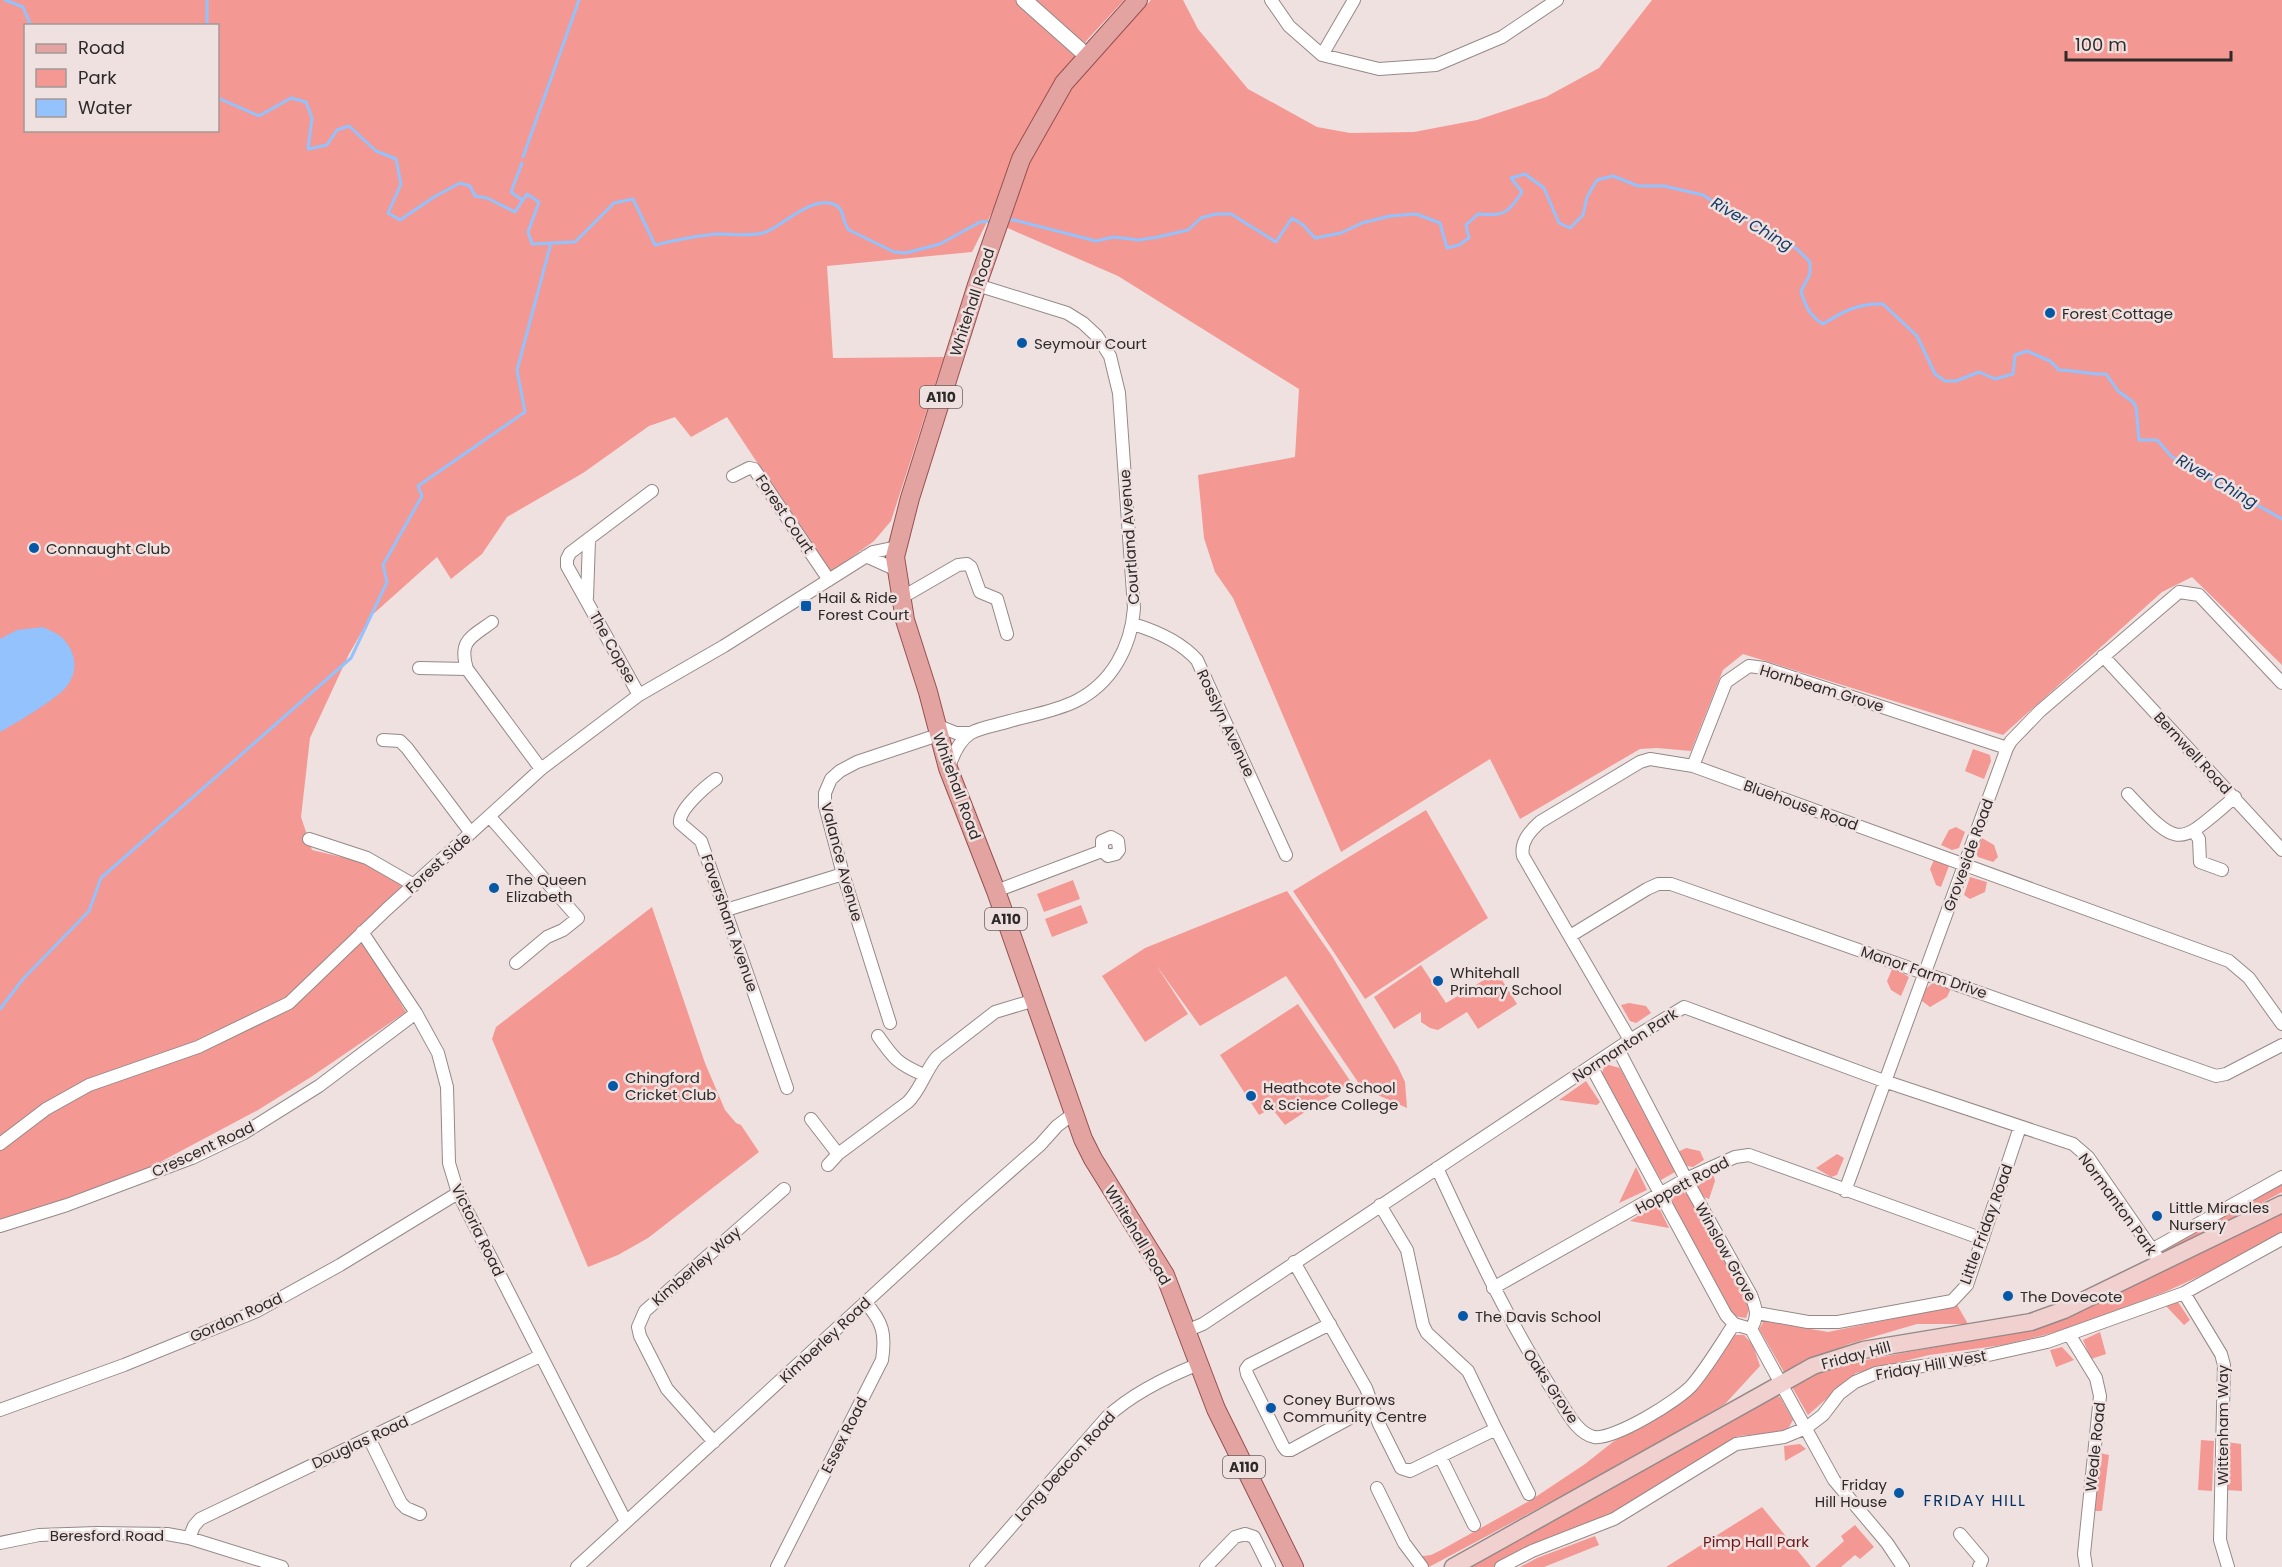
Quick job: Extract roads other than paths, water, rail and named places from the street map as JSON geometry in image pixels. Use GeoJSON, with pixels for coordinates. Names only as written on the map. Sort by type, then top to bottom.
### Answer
{"type":"FeatureCollection","features":[{"type":"Feature","properties":{"kind":"main road","name":"Whitehall Road"},"geometry":{"type":"LineString","coordinates":[[1138,0],[1064,83],[1021,159],[977,285],[910,498],[897,547],[897,570],[905,620],[928,692],[948,768],[996,891],[1073,1114],[1093,1159],[1164,1272],[1222,1423],[1288,1565]]}},
{"type":"Feature","properties":{"kind":"main road","name":"Friday Hill"},"geometry":{"type":"LineString","coordinates":[[1453,1567],[1813,1366],[1863,1350],[2031,1322],[2064,1310],[2162,1264],[2282,1204]]}},
{"type":"Feature","properties":{"kind":"street"},"geometry":{"type":"LineString","coordinates":[[1024,0],[1087,56]]}},
{"type":"Feature","properties":{"kind":"street"},"geometry":{"type":"LineString","coordinates":[[1271,0],[1289,26],[1322,55],[1379,69],[1436,66],[1502,37],[1557,0]]}},
{"type":"Feature","properties":{"kind":"street"},"geometry":{"type":"LineString","coordinates":[[1322,55],[1354,0]]}},
{"type":"Feature","properties":{"kind":"street","name":"Courtland Avenue"},"geometry":{"type":"LineString","coordinates":[[970,733],[1075,702],[1093,691],[1119,661],[1128,643],[1134,608],[1119,393],[1110,356],[1096,336],[1083,323],[1067,313],[977,285]]}},
{"type":"Feature","properties":{"kind":"street","name":"Forest Court"},"geometry":{"type":"LineString","coordinates":[[733,476],[749,468],[754,469],[829,580]]}},
{"type":"Feature","properties":{"kind":"street","name":"The Copse"},"geometry":{"type":"LineString","coordinates":[[639,695],[567,566],[567,559],[570,554],[652,491]]}},
{"type":"Feature","properties":{"kind":"street","name":"The Copse"},"geometry":{"type":"LineString","coordinates":[[587,599],[589,540]]}},
{"type":"Feature","properties":{"kind":"street","name":"Forest Side"},"geometry":{"type":"LineString","coordinates":[[0,1144],[46,1109],[89,1085],[198,1047],[289,1003],[362,932],[541,769],[639,695],[724,646],[866,556],[873,552],[897,547]]}},
{"type":"Feature","properties":{"kind":"street"},"geometry":{"type":"LineString","coordinates":[[866,556],[897,570]]}},
{"type":"Feature","properties":{"kind":"street"},"geometry":{"type":"LineString","coordinates":[[901,598],[958,566],[967,564],[971,567],[980,592],[997,599],[1007,634]]}},
{"type":"Feature","properties":{"kind":"street","name":"Groveside Road"},"geometry":{"type":"LineString","coordinates":[[1845,1191],[1964,863],[2007,748],[2012,741],[2040,711],[2179,592],[2199,595],[2282,683]]}},
{"type":"Feature","properties":{"kind":"street"},"geometry":{"type":"LineString","coordinates":[[492,622],[467,641],[463,648],[463,657],[467,669],[541,769]]}},
{"type":"Feature","properties":{"kind":"street","name":"Rosslyn Avenue"},"geometry":{"type":"LineString","coordinates":[[1133,624],[1153,630],[1172,640],[1190,652],[1197,660],[1287,855]]}},
{"type":"Feature","properties":{"kind":"street","name":"Bernwell Road"},"geometry":{"type":"LineString","coordinates":[[2103,656],[2282,850]]}},
{"type":"Feature","properties":{"kind":"street","name":"Hornbeam Grove"},"geometry":{"type":"LineString","coordinates":[[1693,766],[1726,682],[1749,666],[1764,668],[2007,748]]}},
{"type":"Feature","properties":{"kind":"street"},"geometry":{"type":"LineString","coordinates":[[419,668],[467,669]]}},
{"type":"Feature","properties":{"kind":"street"},"geometry":{"type":"LineString","coordinates":[[937,730],[970,733]]}},
{"type":"Feature","properties":{"kind":"street","name":"Valance Avenue"},"geometry":{"type":"LineString","coordinates":[[890,1023],[843,874],[825,807],[825,793],[831,779],[840,771],[937,730]]}},
{"type":"Feature","properties":{"kind":"street"},"geometry":{"type":"LineString","coordinates":[[948,768],[954,751],[970,733]]}},
{"type":"Feature","properties":{"kind":"street"},"geometry":{"type":"LineString","coordinates":[[383,740],[400,741],[408,748],[471,833]]}},
{"type":"Feature","properties":{"kind":"street","name":"Bluehouse Road"},"geometry":{"type":"LineString","coordinates":[[1630,1040],[1523,856],[1522,849],[1532,829],[1640,762],[1650,759],[1693,766],[2229,961],[2248,978],[2282,1024]]}},
{"type":"Feature","properties":{"kind":"street","name":"Faversham Avenue"},"geometry":{"type":"LineString","coordinates":[[716,779],[706,786],[681,813],[680,823],[701,841],[787,1088]]}},
{"type":"Feature","properties":{"kind":"street"},"geometry":{"type":"LineString","coordinates":[[2128,794],[2158,827],[2171,835],[2181,836],[2194,832],[2235,797]]}},
{"type":"Feature","properties":{"kind":"street"},"geometry":{"type":"LineString","coordinates":[[490,817],[578,918],[563,930],[547,937],[516,963]]}},
{"type":"Feature","properties":{"kind":"street"},"geometry":{"type":"LineString","coordinates":[[2194,832],[2199,839],[2200,862],[2222,870]]}},
{"type":"Feature","properties":{"kind":"street"},"geometry":{"type":"LineString","coordinates":[[309,839],[367,858],[414,885]]}},
{"type":"Feature","properties":{"kind":"street"},"geometry":{"type":"LineString","coordinates":[[996,891],[1102,851]]}},
{"type":"Feature","properties":{"kind":"street"},"geometry":{"type":"LineString","coordinates":[[726,910],[843,874]]}},
{"type":"Feature","properties":{"kind":"street","name":"Manor Farm Drive"},"geometry":{"type":"LineString","coordinates":[[1570,936],[1647,889],[1658,884],[1671,884],[2216,1076],[2226,1074],[2282,1045]]}},
{"type":"Feature","properties":{"kind":"street","name":"Victoria Road"},"geometry":{"type":"LineString","coordinates":[[362,932],[416,1013],[438,1053],[444,1071],[448,1107],[447,1153],[458,1193],[626,1522]]}},
{"type":"Feature","properties":{"kind":"street"},"geometry":{"type":"LineString","coordinates":[[828,1165],[838,1154],[908,1102],[937,1057],[995,1012],[1035,999]]}},
{"type":"Feature","properties":{"kind":"street","name":"Normanton Park"},"geometry":{"type":"LineString","coordinates":[[1186,1331],[1203,1323],[1630,1040],[1684,1007],[1884,1081],[2073,1144],[2088,1157],[2162,1264]]}},
{"type":"Feature","properties":{"kind":"street","name":"Crescent Road"},"geometry":{"type":"LineString","coordinates":[[0,1226],[67,1205],[182,1162],[244,1133],[319,1086],[416,1013]]}},
{"type":"Feature","properties":{"kind":"street"},"geometry":{"type":"LineString","coordinates":[[878,1036],[895,1060],[924,1075]]}},
{"type":"Feature","properties":{"kind":"street","name":"Winslow Grove"},"geometry":{"type":"LineString","coordinates":[[1591,1066],[1726,1315],[1734,1324],[1751,1329],[1757,1313],[1751,1295],[1686,1179],[1618,1049]]}},
{"type":"Feature","properties":{"kind":"street","name":"Kimberley Road"},"geometry":{"type":"LineString","coordinates":[[577,1567],[865,1302],[1040,1145],[1057,1126],[1073,1114]]}},
{"type":"Feature","properties":{"kind":"street"},"geometry":{"type":"LineString","coordinates":[[811,1119],[838,1154]]}},
{"type":"Feature","properties":{"kind":"street","name":"Little Friday Road"},"geometry":{"type":"LineString","coordinates":[[1757,1313],[1808,1322],[1838,1322],[1953,1301],[1967,1285],[2020,1127]]}},
{"type":"Feature","properties":{"kind":"street","name":"Hoppett Road"},"geometry":{"type":"LineString","coordinates":[[1493,1288],[1686,1179],[1735,1157],[1749,1155],[1983,1239]]}},
{"type":"Feature","properties":{"kind":"street","name":"Oaks Grove"},"geometry":{"type":"LineString","coordinates":[[1437,1168],[1493,1288],[1528,1352],[1576,1425],[1593,1437],[1605,1437],[1628,1428],[1686,1391],[1734,1324]]}},
{"type":"Feature","properties":{"kind":"street"},"geometry":{"type":"LineString","coordinates":[[2152,1249],[2282,1177]]}},
{"type":"Feature","properties":{"kind":"street","name":"Kimberley Way"},"geometry":{"type":"LineString","coordinates":[[714,1442],[668,1389],[638,1327],[645,1311],[784,1189]]}},
{"type":"Feature","properties":{"kind":"street","name":"Gordon Road"},"geometry":{"type":"LineString","coordinates":[[0,1410],[124,1365],[257,1311],[340,1265],[458,1193]]}},
{"type":"Feature","properties":{"kind":"street"},"geometry":{"type":"LineString","coordinates":[[1380,1205],[1407,1250],[1427,1333],[1468,1371],[1529,1494]]}},
{"type":"Feature","properties":{"kind":"street","name":"Friday Hill West"},"geometry":{"type":"LineString","coordinates":[[1502,1567],[1532,1551],[1614,1519],[1736,1444],[1784,1437],[1806,1428],[1823,1415],[1839,1394],[1855,1382],[1876,1373],[1986,1356],[2031,1346],[2069,1334],[2184,1293],[2282,1239]]}},
{"type":"Feature","properties":{"kind":"street"},"geometry":{"type":"LineString","coordinates":[[1294,1262],[1366,1388],[1396,1459],[1405,1471],[1410,1471],[1497,1429]]}},
{"type":"Feature","properties":{"kind":"street","name":"Wittenham Way"},"geometry":{"type":"LineString","coordinates":[[2184,1293],[2221,1354],[2224,1365],[2220,1540],[2228,1567]]}},
{"type":"Feature","properties":{"kind":"street","name":"Essex Road"},"geometry":{"type":"LineString","coordinates":[[777,1567],[882,1360],[883,1329],[865,1302]]}},
{"type":"Feature","properties":{"kind":"street"},"geometry":{"type":"LineString","coordinates":[[1330,1324],[1249,1365],[1246,1369],[1283,1446],[1286,1450],[1291,1450],[1372,1406]]}},
{"type":"Feature","properties":{"kind":"street"},"geometry":{"type":"LineString","coordinates":[[1751,1329],[1834,1480],[1887,1543],[1903,1567]]}},
{"type":"Feature","properties":{"kind":"street","name":"Weale Road"},"geometry":{"type":"LineString","coordinates":[[2069,1334],[2096,1378],[2100,1396],[2084,1554],[2086,1567]]}},
{"type":"Feature","properties":{"kind":"street","name":"Douglas Road"},"geometry":{"type":"LineString","coordinates":[[189,1538],[200,1519],[540,1356]]}},
{"type":"Feature","properties":{"kind":"street","name":"Long Deacon Road"},"geometry":{"type":"LineString","coordinates":[[976,1567],[1107,1417],[1122,1403],[1177,1373],[1199,1364]]}},
{"type":"Feature","properties":{"kind":"street"},"geometry":{"type":"LineString","coordinates":[[369,1438],[401,1503],[406,1508],[420,1514]]}},
{"type":"Feature","properties":{"kind":"street"},"geometry":{"type":"LineString","coordinates":[[1440,1456],[1474,1526]]}},
{"type":"Feature","properties":{"kind":"street"},"geometry":{"type":"LineString","coordinates":[[1377,1488],[1404,1543],[1422,1567]]}},
{"type":"Feature","properties":{"kind":"street","name":"Beresford Road"},"geometry":{"type":"LineString","coordinates":[[0,1543],[39,1535],[167,1534],[189,1538],[282,1567]]}},
{"type":"Feature","properties":{"kind":"street"},"geometry":{"type":"LineString","coordinates":[[1206,1567],[1235,1537],[1245,1534],[1254,1537],[1269,1567]]}},
{"type":"Feature","properties":{"kind":"street"},"geometry":{"type":"LineString","coordinates":[[1960,1534],[1982,1560],[1979,1567]]}},
{"type":"Feature","properties":{"kind":"water"},"geometry":{"type":"Polygon","coordinates":[[[43,627],[56,633],[65,641],[74,660],[74,673],[62,692],[0,732],[0,639],[17,630],[43,627]]]}},
{"type":"Feature","properties":{"kind":"waterway","name":"River Ching"},"geometry":{"type":"LineString","coordinates":[[5,0],[23,7],[30,24]]}},
{"type":"Feature","properties":{"kind":"waterway"},"geometry":{"type":"LineString","coordinates":[[207,0],[207,24]]}},
{"type":"Feature","properties":{"kind":"waterway"},"geometry":{"type":"LineString","coordinates":[[523,157],[579,0]]}},
{"type":"Feature","properties":{"kind":"waterway","name":"River Ching"},"geometry":{"type":"LineString","coordinates":[[219,98],[259,116],[291,98],[306,102],[312,118],[308,149],[327,145],[337,130],[349,126],[376,151],[396,159],[401,184],[388,213],[400,220],[460,183],[470,186],[475,196],[487,198],[515,212],[527,194],[539,202],[528,232],[532,244],[575,242],[614,203],[633,199],[655,245],[719,234],[761,234],[798,212],[816,204],[825,203],[833,204],[840,209],[849,230],[894,252],[906,253],[940,244],[980,222],[993,221]]}},
{"type":"Feature","properties":{"kind":"waterway"},"geometry":{"type":"LineString","coordinates":[[522,163],[511,192],[522,200]]}},
{"type":"Feature","properties":{"kind":"waterway","name":"River Ching"},"geometry":{"type":"LineString","coordinates":[[1005,220],[1014,220],[1096,241],[1114,237],[1139,240],[1188,230],[1201,218],[1216,214],[1231,214],[1276,242],[1292,218],[1303,225],[1315,238],[1341,233],[1362,223],[1390,216],[1416,214],[1440,223],[1447,248],[1459,245],[1469,238],[1466,225],[1478,214],[1500,214],[1509,209],[1522,192],[1511,178],[1525,174],[1544,188],[1559,223],[1570,228],[1583,215],[1587,197],[1597,180],[1613,176],[1638,186],[1664,186],[1703,195],[1797,249],[1810,262],[1810,274],[1801,291],[1809,310],[1823,324],[1852,309],[1883,304],[1917,336],[1935,374],[1945,381],[1956,381],[1979,372],[1995,379],[2013,374],[2015,355],[2027,351],[2050,361],[2059,370],[2106,374],[2118,391],[2136,407],[2139,440],[2157,440],[2172,457],[2282,519]]}},
{"type":"Feature","properties":{"kind":"waterway"},"geometry":{"type":"LineString","coordinates":[[0,1009],[23,979],[89,911],[101,878],[351,658],[387,582],[383,565],[422,496],[418,486],[525,412],[517,370],[551,243]]}},
{"type":"Feature","properties":{"kind":"place","name":"Forest Cottage"},"geometry":{"type":"Point","coordinates":[2050,313]}},
{"type":"Feature","properties":{"kind":"place","name":"Seymour Court"},"geometry":{"type":"Point","coordinates":[1022,343]}},
{"type":"Feature","properties":{"kind":"place","name":"Connaught Club"},"geometry":{"type":"Point","coordinates":[34,548]}},
{"type":"Feature","properties":{"kind":"place","name":"Hail & Ride Forest Court"},"geometry":{"type":"Point","coordinates":[806,606]}},
{"type":"Feature","properties":{"kind":"place","name":"The Queen Elizabeth"},"geometry":{"type":"Point","coordinates":[494,888]}},
{"type":"Feature","properties":{"kind":"place","name":"Whitehall Primary School"},"geometry":{"type":"Point","coordinates":[1438,981]}},
{"type":"Feature","properties":{"kind":"place","name":"Chingford Cricket Club"},"geometry":{"type":"Point","coordinates":[613,1086]}},
{"type":"Feature","properties":{"kind":"place","name":"Heathcote School & Science College"},"geometry":{"type":"Point","coordinates":[1251,1096]}},
{"type":"Feature","properties":{"kind":"place","name":"Little Miracles Nursery"},"geometry":{"type":"Point","coordinates":[2157,1216]}},
{"type":"Feature","properties":{"kind":"place","name":"The Dovecote"},"geometry":{"type":"Point","coordinates":[2008,1296]}},
{"type":"Feature","properties":{"kind":"place","name":"The Davis School"},"geometry":{"type":"Point","coordinates":[1463,1316]}},
{"type":"Feature","properties":{"kind":"place","name":"Coney Burrows Community Centre"},"geometry":{"type":"Point","coordinates":[1271,1408]}},
{"type":"Feature","properties":{"kind":"place","name":"Friday Hill House"},"geometry":{"type":"Point","coordinates":[1899,1493]}},
{"type":"Feature","properties":{"kind":"district","name":"FRIDAY HILL"},"geometry":{"type":"Point","coordinates":[1975,1500]}},
{"type":"Feature","properties":{"kind":"park label","name":"Pimp Hall Park"},"geometry":{"type":"Point","coordinates":[1756,1541]}}]}
